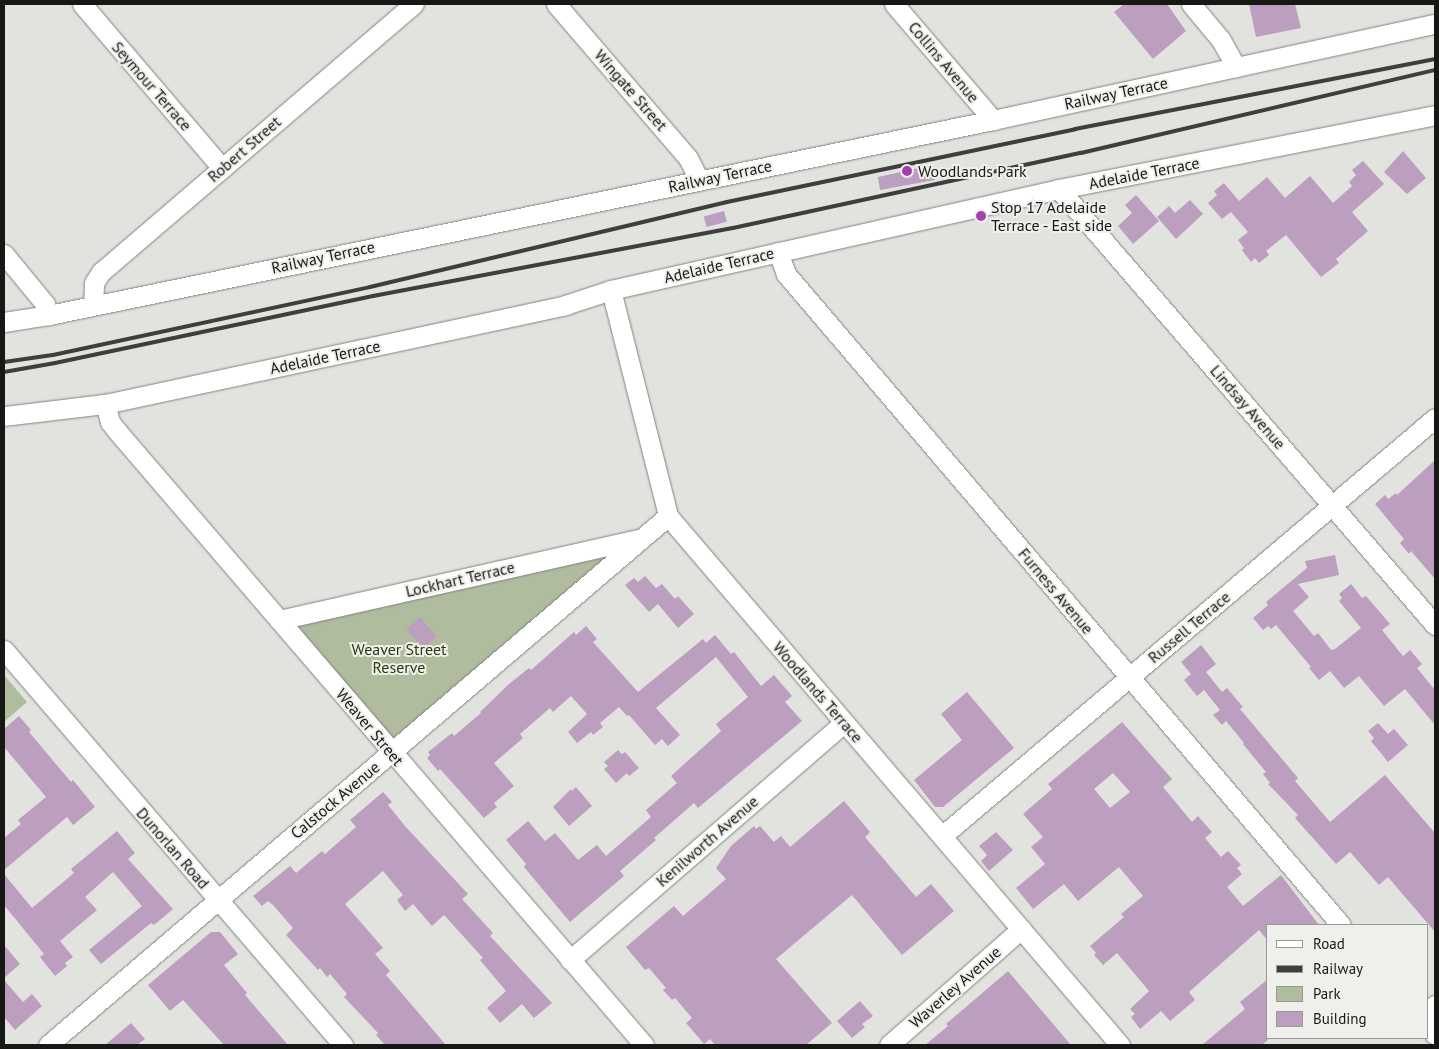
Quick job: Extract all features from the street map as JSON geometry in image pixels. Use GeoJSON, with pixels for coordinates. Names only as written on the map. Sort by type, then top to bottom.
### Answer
{"type":"FeatureCollection","features":[{"type":"Feature","properties":{"kind":"street","name":"Seymour Terrace"},"geometry":{"type":"LineString","coordinates":[[82,4],[222,168]]}},
{"type":"Feature","properties":{"kind":"street","name":"Robert Street"},"geometry":{"type":"LineString","coordinates":[[93,304],[94,283],[101,272],[222,168],[393,10],[414,4]]}},
{"type":"Feature","properties":{"kind":"street","name":"Wingate Street"},"geometry":{"type":"LineString","coordinates":[[556,4],[688,158],[699,180]]}},
{"type":"Feature","properties":{"kind":"street","name":"Collins Avenue"},"geometry":{"type":"LineString","coordinates":[[894,4],[993,120]]}},
{"type":"Feature","properties":{"kind":"street"},"geometry":{"type":"LineString","coordinates":[[1191,4],[1221,40],[1236,67]]}},
{"type":"Feature","properties":{"kind":"street","name":"Railway Terrace"},"geometry":{"type":"LineString","coordinates":[[4,322],[49,315],[93,304],[993,120],[1435,24]]}},
{"type":"Feature","properties":{"kind":"street","name":"Adelaide Terrace"},"geometry":{"type":"LineString","coordinates":[[4,416],[105,404],[565,305],[611,290],[1059,189],[1435,115]]}},
{"type":"Feature","properties":{"kind":"street","name":"Lindsay Avenue"},"geometry":{"type":"LineString","coordinates":[[1059,189],[1435,625]]}},
{"type":"Feature","properties":{"kind":"street","name":"Furness Avenue"},"geometry":{"type":"LineString","coordinates":[[778,252],[786,274],[1341,924]]}},
{"type":"Feature","properties":{"kind":"street"},"geometry":{"type":"LineString","coordinates":[[4,254],[45,304],[49,315]]}},
{"type":"Feature","properties":{"kind":"street","name":"Woodlands Terrace"},"geometry":{"type":"LineString","coordinates":[[611,290],[668,516],[1120,1045]]}},
{"type":"Feature","properties":{"kind":"street","name":"Weaver Street"},"geometry":{"type":"LineString","coordinates":[[105,404],[110,422],[117,431],[644,1045]]}},
{"type":"Feature","properties":{"kind":"street","name":"Russell Terrace"},"geometry":{"type":"LineString","coordinates":[[942,836],[1435,418]]}},
{"type":"Feature","properties":{"kind":"street","name":"Calstock Avenue"},"geometry":{"type":"LineString","coordinates":[[48,1045],[668,516]]}},
{"type":"Feature","properties":{"kind":"street","name":"Lockhart Terrace"},"geometry":{"type":"LineString","coordinates":[[279,620],[641,539]]}},
{"type":"Feature","properties":{"kind":"street","name":"Dunorlan Road"},"geometry":{"type":"LineString","coordinates":[[4,650],[343,1045]]}},
{"type":"Feature","properties":{"kind":"street","name":"Kenilworth Avenue"},"geometry":{"type":"LineString","coordinates":[[570,960],[844,722]]}},
{"type":"Feature","properties":{"kind":"street","name":"Waverley Avenue"},"geometry":{"type":"LineString","coordinates":[[889,1045],[1022,930]]}},
{"type":"Feature","properties":{"kind":"green space","name":"Weaver Street Reserve"},"geometry":{"type":"Polygon","coordinates":[[[609,555],[393,739],[294,622],[609,555]]]}},
{"type":"Feature","properties":{"kind":"green space"},"geometry":{"type":"Polygon","coordinates":[[[4,675],[27,702],[4,722],[4,675]]]}},
{"type":"Feature","properties":{"kind":"building"},"geometry":{"type":"Polygon","coordinates":[[[1124,4],[1167,4],[1186,31],[1153,59],[1114,12],[1124,4]]]}},
{"type":"Feature","properties":{"kind":"building"},"geometry":{"type":"Polygon","coordinates":[[[1249,4],[1295,4],[1301,28],[1256,37],[1249,4]]]}},
{"type":"Feature","properties":{"kind":"building"},"geometry":{"type":"Polygon","coordinates":[[[1403,151],[1426,178],[1407,194],[1384,172],[1403,151]]]}},
{"type":"Feature","properties":{"kind":"building"},"geometry":{"type":"Polygon","coordinates":[[[1363,161],[1384,184],[1352,212],[1368,231],[1336,259],[1339,263],[1321,277],[1286,235],[1266,251],[1269,255],[1259,263],[1255,258],[1251,262],[1242,250],[1244,248],[1238,240],[1248,232],[1231,212],[1222,219],[1208,203],[1217,195],[1214,191],[1224,183],[1239,201],[1267,177],[1285,198],[1310,176],[1333,203],[1352,186],[1349,182],[1356,175],[1352,170],[1363,161]]]}},
{"type":"Feature","properties":{"kind":"building"},"geometry":{"type":"Polygon","coordinates":[[[932,165],[935,180],[880,190],[878,177],[932,165]]]}},
{"type":"Feature","properties":{"kind":"building"},"geometry":{"type":"Polygon","coordinates":[[[1136,195],[1159,221],[1133,244],[1118,226],[1132,213],[1125,205],[1136,195]]]}},
{"type":"Feature","properties":{"kind":"building"},"geometry":{"type":"Polygon","coordinates":[[[1190,200],[1203,214],[1176,239],[1157,217],[1169,206],[1175,213],[1190,200]]]}},
{"type":"Feature","properties":{"kind":"building"},"geometry":{"type":"Polygon","coordinates":[[[724,211],[727,222],[707,227],[704,216],[724,211]]]}},
{"type":"Feature","properties":{"kind":"building"},"geometry":{"type":"Polygon","coordinates":[[[1435,460],[1435,579],[1411,551],[1409,554],[1400,543],[1404,539],[1375,504],[1385,495],[1388,499],[1396,493],[1397,495],[1435,460]]]}},
{"type":"Feature","properties":{"kind":"building"},"geometry":{"type":"Polygon","coordinates":[[[1335,555],[1339,575],[1298,584],[1309,597],[1293,611],[1314,636],[1318,633],[1331,650],[1335,649],[1361,628],[1339,601],[1342,598],[1339,594],[1351,584],[1362,598],[1366,596],[1390,624],[1382,630],[1403,656],[1410,650],[1422,664],[1417,668],[1435,690],[1435,725],[1405,689],[1384,706],[1359,676],[1344,688],[1330,671],[1319,680],[1309,668],[1311,667],[1276,625],[1271,629],[1268,626],[1263,630],[1253,618],[1268,605],[1266,602],[1307,568],[1305,561],[1335,555]]]}},
{"type":"Feature","properties":{"kind":"building"},"geometry":{"type":"Polygon","coordinates":[[[645,576],[656,588],[662,584],[675,599],[678,596],[694,614],[678,628],[658,604],[649,612],[625,585],[634,578],[638,582],[645,576]]]}},
{"type":"Feature","properties":{"kind":"building"},"geometry":{"type":"Polygon","coordinates":[[[420,617],[437,637],[423,648],[406,629],[420,617]]]}},
{"type":"Feature","properties":{"kind":"building"},"geometry":{"type":"Polygon","coordinates":[[[586,626],[597,639],[593,642],[638,692],[703,639],[706,643],[715,635],[731,654],[734,652],[761,686],[774,675],[792,696],[785,702],[802,721],[698,808],[694,803],[654,838],[656,840],[620,871],[624,876],[570,922],[524,867],[526,864],[506,840],[528,821],[545,841],[555,833],[578,860],[597,845],[606,856],[651,817],[646,810],[677,783],[671,776],[721,731],[716,724],[748,697],[716,657],[656,708],[680,735],[668,746],[662,739],[655,745],[629,715],[627,716],[619,707],[600,723],[603,727],[593,735],[591,732],[577,743],[568,732],[587,714],[571,696],[553,712],[550,708],[520,734],[523,738],[494,763],[514,786],[494,803],[497,807],[484,818],[440,769],[438,771],[427,758],[430,755],[428,752],[452,733],[454,736],[481,713],[509,684],[529,668],[531,670],[574,632],[576,635],[586,626]]]}},
{"type":"Feature","properties":{"kind":"building"},"geometry":{"type":"Polygon","coordinates":[[[1201,645],[1216,664],[1206,672],[1222,692],[1227,688],[1243,707],[1240,709],[1298,778],[1295,781],[1330,822],[1385,775],[1435,833],[1435,932],[1388,877],[1379,885],[1350,852],[1336,864],[1295,818],[1298,815],[1268,784],[1270,783],[1263,774],[1266,772],[1226,721],[1222,725],[1213,715],[1220,710],[1204,690],[1197,696],[1184,680],[1191,674],[1181,662],[1201,645]]]}},
{"type":"Feature","properties":{"kind":"building"},"geometry":{"type":"Polygon","coordinates":[[[967,692],[1014,748],[943,807],[935,807],[914,780],[962,740],[941,714],[967,692]]]}},
{"type":"Feature","properties":{"kind":"building"},"geometry":{"type":"Polygon","coordinates":[[[19,716],[31,730],[29,732],[71,782],[73,780],[95,807],[73,825],[67,817],[4,870],[4,838],[21,824],[18,820],[46,797],[4,747],[4,729],[19,716]]]}},
{"type":"Feature","properties":{"kind":"building"},"geometry":{"type":"Polygon","coordinates":[[[1122,722],[1172,779],[1163,787],[1192,822],[1198,816],[1212,832],[1205,838],[1221,857],[1228,851],[1241,865],[1237,868],[1242,874],[1227,887],[1243,906],[1281,875],[1318,924],[1266,924],[1266,939],[1259,930],[1189,992],[1195,1000],[1170,1021],[1161,1011],[1140,1029],[1131,1017],[1135,1014],[1130,1009],[1149,991],[1117,953],[1103,965],[1094,955],[1096,953],[1090,946],[1124,917],[1121,914],[1143,896],[1119,867],[1078,901],[1064,884],[1033,909],[1016,888],[1045,864],[1031,847],[1043,837],[1023,814],[1052,789],[1048,784],[1122,722]],[[1113,773],[1094,789],[1110,808],[1130,792],[1113,773]]]}},
{"type":"Feature","properties":{"kind":"building"},"geometry":{"type":"Polygon","coordinates":[[[1378,723],[1388,734],[1394,729],[1408,745],[1388,762],[1371,741],[1374,738],[1368,731],[1378,723]]]}},
{"type":"Feature","properties":{"kind":"building"},"geometry":{"type":"Polygon","coordinates":[[[618,750],[622,754],[625,752],[639,768],[629,776],[627,773],[616,783],[604,769],[608,766],[604,762],[618,750]]]}},
{"type":"Feature","properties":{"kind":"building"},"geometry":{"type":"Polygon","coordinates":[[[576,787],[592,806],[569,826],[553,807],[571,789],[572,791],[576,787]]]}},
{"type":"Feature","properties":{"kind":"building"},"geometry":{"type":"Polygon","coordinates":[[[383,792],[392,802],[388,805],[405,826],[468,894],[462,899],[493,933],[490,936],[552,1003],[534,1018],[522,1004],[500,1023],[487,1008],[506,991],[480,960],[483,958],[444,915],[432,926],[413,904],[405,911],[397,900],[403,895],[383,871],[345,904],[383,948],[375,954],[390,971],[386,975],[446,1045],[385,1045],[376,1035],[378,1033],[344,997],[347,994],[330,974],[327,977],[320,968],[318,970],[286,935],[293,928],[273,905],[268,901],[262,906],[253,896],[290,866],[296,873],[322,851],[325,854],[356,827],[350,820],[383,792]]]}},
{"type":"Feature","properties":{"kind":"building"},"geometry":{"type":"Polygon","coordinates":[[[844,801],[870,832],[865,837],[916,897],[931,884],[954,911],[902,955],[852,895],[776,959],[832,1023],[806,1045],[715,1045],[710,1039],[704,1044],[686,1023],[692,1018],[675,998],[672,1000],[663,990],[666,988],[649,968],[645,970],[626,947],[674,906],[683,916],[726,879],[716,868],[731,846],[754,826],[756,829],[760,826],[774,842],[781,836],[790,847],[844,801]]]}},
{"type":"Feature","properties":{"kind":"building"},"geometry":{"type":"Polygon","coordinates":[[[117,831],[135,853],[128,859],[173,909],[154,925],[151,923],[101,964],[89,950],[142,906],[113,872],[85,897],[97,910],[60,941],[73,957],[65,963],[67,966],[55,976],[40,957],[44,954],[4,905],[4,874],[32,908],[74,873],[71,869],[117,831]]]}},
{"type":"Feature","properties":{"kind":"building"},"geometry":{"type":"Polygon","coordinates":[[[996,832],[1013,850],[989,871],[981,861],[987,855],[979,846],[996,832]]]}},
{"type":"Feature","properties":{"kind":"building"},"geometry":{"type":"Polygon","coordinates":[[[211,932],[220,932],[238,954],[224,965],[247,993],[245,995],[288,1045],[224,1045],[183,1000],[170,1011],[148,985],[211,932]]]}},
{"type":"Feature","properties":{"kind":"building"},"geometry":{"type":"Polygon","coordinates":[[[4,945],[20,964],[4,978],[4,945]]]}},
{"type":"Feature","properties":{"kind":"building"},"geometry":{"type":"Polygon","coordinates":[[[1008,971],[1071,1045],[925,1045],[948,1026],[946,1024],[1008,971]]]}},
{"type":"Feature","properties":{"kind":"building"},"geometry":{"type":"Polygon","coordinates":[[[4,980],[23,1002],[32,994],[42,1006],[15,1030],[4,1017],[4,980]]]}},
{"type":"Feature","properties":{"kind":"building"},"geometry":{"type":"Polygon","coordinates":[[[1266,981],[1266,1039],[1268,1040],[1262,1045],[1202,1045],[1245,1009],[1240,1002],[1266,981]]]}},
{"type":"Feature","properties":{"kind":"building"},"geometry":{"type":"Polygon","coordinates":[[[860,1001],[873,1016],[862,1024],[865,1027],[852,1038],[837,1021],[860,1001]]]}},
{"type":"Feature","properties":{"kind":"building"},"geometry":{"type":"Polygon","coordinates":[[[131,1023],[145,1039],[137,1045],[105,1045],[131,1023]]]}},
{"type":"Feature","properties":{"kind":"railway"},"geometry":{"type":"LineString","coordinates":[[4,362],[53,355],[370,287],[727,202],[1075,129],[1435,59]]}},
{"type":"Feature","properties":{"kind":"railway"},"geometry":{"type":"LineString","coordinates":[[4,372],[373,296],[733,228],[1081,153],[1435,70]]}},
{"type":"Feature","properties":{"kind":"place","name":"Woodlands Park"},"geometry":{"type":"Point","coordinates":[907,171]}},
{"type":"Feature","properties":{"kind":"place","name":"Stop 17 Adelaide Terrace - East side"},"geometry":{"type":"Point","coordinates":[981,216]}}]}
